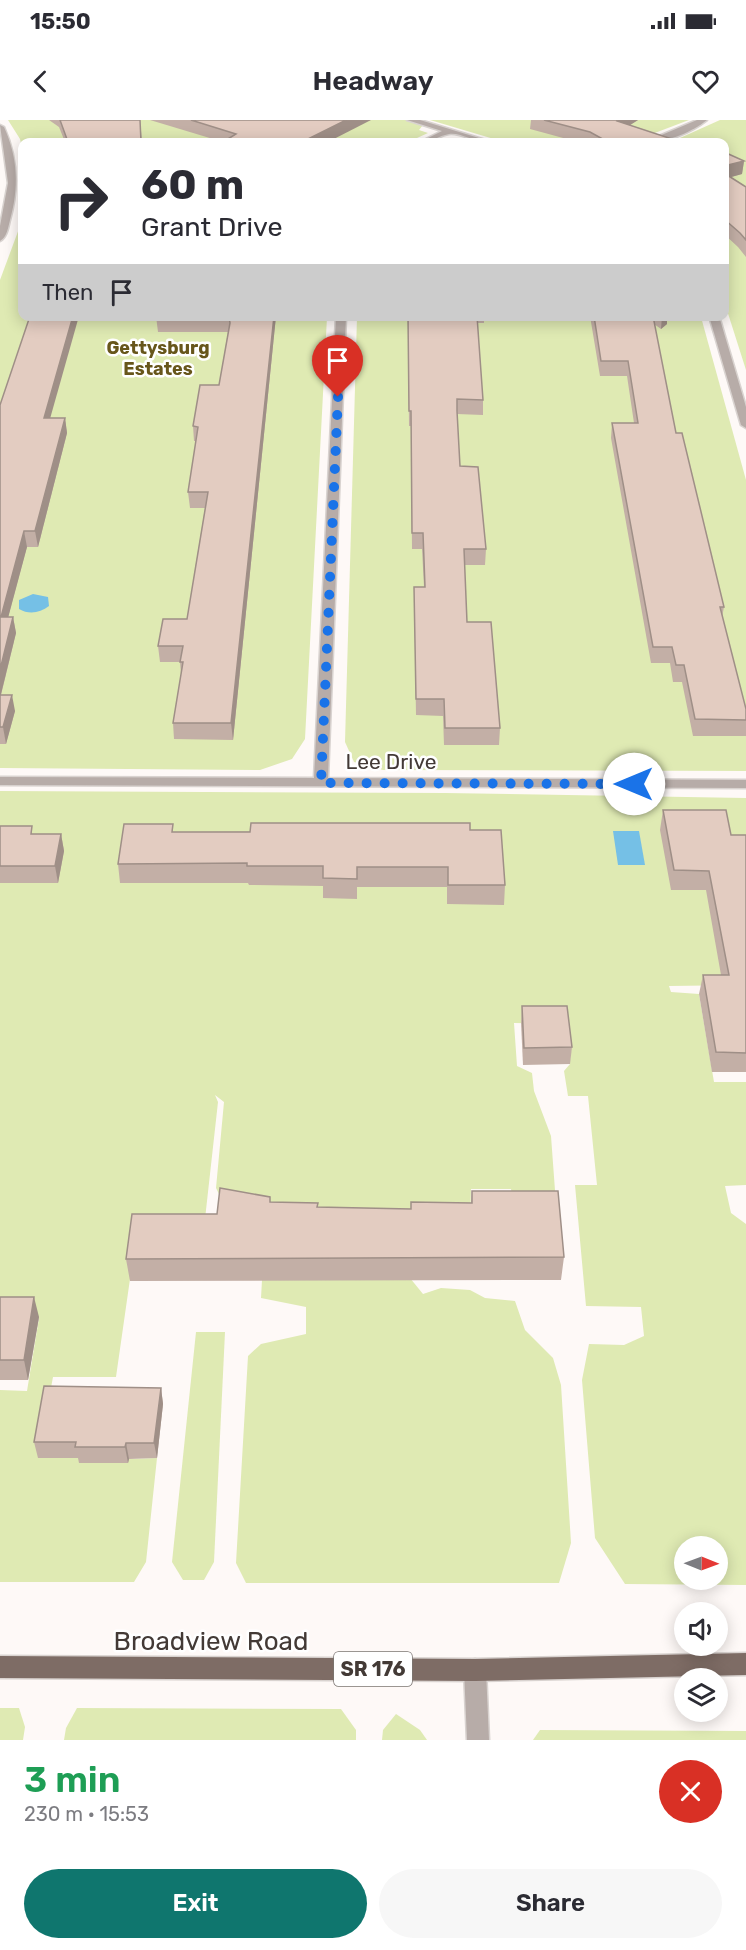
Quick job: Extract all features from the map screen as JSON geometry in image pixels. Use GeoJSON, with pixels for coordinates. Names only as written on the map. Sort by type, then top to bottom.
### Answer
{"type":"FeatureCollection","features":[{"type":"Feature","properties":{"kind":"main road","name":"Broadview Road"},"geometry":{"type":"LineString","coordinates":[[0,1667],[475,1670],[746,1664]]}},
{"type":"Feature","properties":{"kind":"street"},"geometry":{"type":"LineString","coordinates":[[411,120],[474,138]]}},
{"type":"Feature","properties":{"kind":"street"},"geometry":{"type":"LineString","coordinates":[[661,138],[703,120]]}},
{"type":"Feature","properties":{"kind":"street"},"geometry":{"type":"LineString","coordinates":[[0,128],[13,176],[12,202],[0,238]]}},
{"type":"Feature","properties":{"kind":"street"},"geometry":{"type":"LineString","coordinates":[[433,138],[449,131]]}},
{"type":"Feature","properties":{"kind":"street"},"geometry":{"type":"LineString","coordinates":[[321,783],[341,321]]}},
{"type":"Feature","properties":{"kind":"street"},"geometry":{"type":"LineString","coordinates":[[715,321],[746,425]]}},
{"type":"Feature","properties":{"kind":"street","name":"Lee Drive"},"geometry":{"type":"LineString","coordinates":[[0,781],[746,784]]}},
{"type":"Feature","properties":{"kind":"street"},"geometry":{"type":"LineString","coordinates":[[475,1670],[478,1740]]}},
{"type":"Feature","properties":{"kind":"green space"},"geometry":{"type":"Polygon","coordinates":[[[8,120],[415,120],[423,125],[419,130],[428,133],[417,138],[19,138],[8,120]]]}},
{"type":"Feature","properties":{"kind":"green space"},"geometry":{"type":"Polygon","coordinates":[[[430,120],[689,120],[642,138],[491,138],[430,120]]]}},
{"type":"Feature","properties":{"kind":"green space"},"geometry":{"type":"Polygon","coordinates":[[[720,120],[746,120],[746,370],[729,317],[729,138],[680,138],[720,120]]]}},
{"type":"Feature","properties":{"kind":"green space"},"geometry":{"type":"Polygon","coordinates":[[[18,231],[18,321],[327,321],[305,739],[292,759],[260,770],[0,768],[0,280],[18,231]]]}},
{"type":"Feature","properties":{"kind":"green space"},"geometry":{"type":"Polygon","coordinates":[[[357,321],[702,321],[746,480],[746,771],[383,770],[354,762],[345,742],[357,321]]]}},
{"type":"Feature","properties":{"kind":"green space"},"geometry":{"type":"Polygon","coordinates":[[[0,791],[445,793],[746,798],[746,985],[669,986],[671,992],[699,994],[714,1082],[746,1082],[746,1185],[725,1186],[731,1213],[746,1224],[746,1585],[728,1585],[728,1536],[674,1536],[674,1584],[625,1584],[595,1538],[582,1380],[589,1344],[624,1345],[644,1336],[641,1307],[586,1306],[575,1185],[597,1185],[588,1096],[568,1096],[564,1071],[570,1064],[565,1024],[514,1023],[517,1066],[532,1073],[534,1091],[551,1136],[556,1204],[513,1204],[511,1189],[471,1189],[470,1226],[410,1278],[423,1294],[441,1288],[470,1290],[485,1298],[515,1301],[525,1330],[553,1358],[561,1385],[571,1543],[559,1583],[246,1583],[236,1563],[248,1356],[261,1344],[306,1334],[306,1307],[261,1298],[262,1280],[216,1188],[224,1102],[215,1095],[218,1102],[203,1237],[136,1237],[116,1377],[53,1377],[38,1457],[80,1458],[127,1463],[129,1459],[157,1458],[146,1562],[134,1582],[0,1582],[0,1390],[27,1391],[39,1318],[0,1317],[0,791]]]}},
{"type":"Feature","properties":{"kind":"green space"},"geometry":{"type":"Polygon","coordinates":[[[196,1332],[225,1332],[214,1562],[204,1580],[183,1580],[172,1562],[196,1332]]]}},
{"type":"Feature","properties":{"kind":"green space"},"geometry":{"type":"Polygon","coordinates":[[[0,1708],[19,1708],[25,1727],[23,1740],[0,1740],[0,1708]]]}},
{"type":"Feature","properties":{"kind":"green space"},"geometry":{"type":"Polygon","coordinates":[[[77,1708],[341,1709],[356,1730],[356,1740],[64,1740],[66,1728],[77,1708]]]}},
{"type":"Feature","properties":{"kind":"green space"},"geometry":{"type":"Polygon","coordinates":[[[396,1714],[420,1730],[427,1740],[382,1740],[383,1730],[396,1714]]]}},
{"type":"Feature","properties":{"kind":"green space"},"geometry":{"type":"Polygon","coordinates":[[[540,1730],[746,1731],[746,1740],[533,1740],[540,1730]]]}},
{"type":"Feature","properties":{"kind":"water"},"geometry":{"type":"Polygon","coordinates":[[[33,594],[48,597],[49,606],[34,612],[19,609],[19,600],[33,594]]]}},
{"type":"Feature","properties":{"kind":"water"},"geometry":{"type":"Polygon","coordinates":[[[613,831],[639,831],[645,865],[618,865],[613,831]]]}},
{"type":"Feature","properties":{"kind":"building"},"geometry":{"type":"Polygon","coordinates":[[[60,120],[140,120],[141,138],[67,138],[60,120]]]}},
{"type":"Feature","properties":{"kind":"building"},"geometry":{"type":"Polygon","coordinates":[[[191,120],[346,120],[310,138],[230,138],[236,134],[191,120]]]}},
{"type":"Feature","properties":{"kind":"building"},"geometry":{"type":"Polygon","coordinates":[[[544,120],[618,120],[669,138],[601,138],[590,132],[544,120]]]}},
{"type":"Feature","properties":{"kind":"building"},"geometry":{"type":"Polygon","coordinates":[[[729,154],[744,161],[729,165],[729,154]]]}},
{"type":"Feature","properties":{"kind":"building"},"geometry":{"type":"Polygon","coordinates":[[[729,176],[746,187],[746,240],[729,223],[729,176]]]}},
{"type":"Feature","properties":{"kind":"building"},"geometry":{"type":"Polygon","coordinates":[[[28,321],[72,321],[44,418],[65,418],[35,531],[24,531],[1,617],[13,617],[0,670],[0,405],[28,321]]]}},
{"type":"Feature","properties":{"kind":"building"},"geometry":{"type":"Polygon","coordinates":[[[230,321],[273,321],[231,723],[173,723],[183,662],[180,662],[183,646],[158,646],[163,619],[187,619],[208,492],[188,492],[198,427],[193,426],[200,385],[219,385],[230,321]]]}},
{"type":"Feature","properties":{"kind":"building"},"geometry":{"type":"Polygon","coordinates":[[[408,321],[477,321],[483,400],[457,399],[460,466],[478,467],[486,549],[464,549],[467,622],[491,622],[500,728],[445,728],[444,699],[416,699],[414,587],[425,587],[423,533],[412,533],[411,411],[409,411],[408,321]]]}},
{"type":"Feature","properties":{"kind":"building"},"geometry":{"type":"Polygon","coordinates":[[[595,321],[654,321],[676,433],[682,433],[724,607],[720,607],[746,709],[746,720],[695,719],[684,665],[676,665],[672,647],[653,647],[612,423],[638,423],[628,361],[601,361],[595,321]]]}},
{"type":"Feature","properties":{"kind":"building"},"geometry":{"type":"Polygon","coordinates":[[[0,695],[12,695],[3,727],[0,727],[0,695]]]}},
{"type":"Feature","properties":{"kind":"building"},"geometry":{"type":"Polygon","coordinates":[[[663,810],[726,810],[731,835],[746,835],[746,1053],[716,1052],[703,975],[729,975],[709,871],[674,870],[663,810]]]}},
{"type":"Feature","properties":{"kind":"building"},"geometry":{"type":"Polygon","coordinates":[[[251,823],[470,823],[470,830],[501,830],[505,885],[448,885],[448,867],[357,867],[357,879],[323,878],[323,866],[247,866],[247,863],[118,864],[124,824],[173,824],[172,832],[250,832],[251,823]]]}},
{"type":"Feature","properties":{"kind":"building"},"geometry":{"type":"Polygon","coordinates":[[[0,826],[32,826],[31,834],[61,834],[55,866],[0,866],[0,826]]]}},
{"type":"Feature","properties":{"kind":"building"},"geometry":{"type":"Polygon","coordinates":[[[522,1006],[567,1006],[572,1047],[524,1048],[522,1006]]]}},
{"type":"Feature","properties":{"kind":"building"},"geometry":{"type":"Polygon","coordinates":[[[220,1188],[270,1197],[270,1202],[318,1203],[317,1207],[411,1209],[411,1202],[472,1203],[472,1191],[558,1191],[564,1257],[126,1259],[132,1214],[217,1214],[220,1188]]]}},
{"type":"Feature","properties":{"kind":"building"},"geometry":{"type":"Polygon","coordinates":[[[0,1297],[34,1297],[24,1360],[0,1360],[0,1297]]]}},
{"type":"Feature","properties":{"kind":"building"},"geometry":{"type":"Polygon","coordinates":[[[44,1386],[161,1388],[154,1443],[126,1443],[125,1447],[75,1447],[76,1442],[34,1442],[44,1386]]]}},
{"type":"Feature","properties":{"kind":"district","name":"Gettysburg Estates"},"geometry":{"type":"Point","coordinates":[158,358]}},
{"type":"Feature","properties":{"kind":"route"},"geometry":{"type":"LineString","coordinates":[[338,397],[321,783],[634,784]]}}]}
